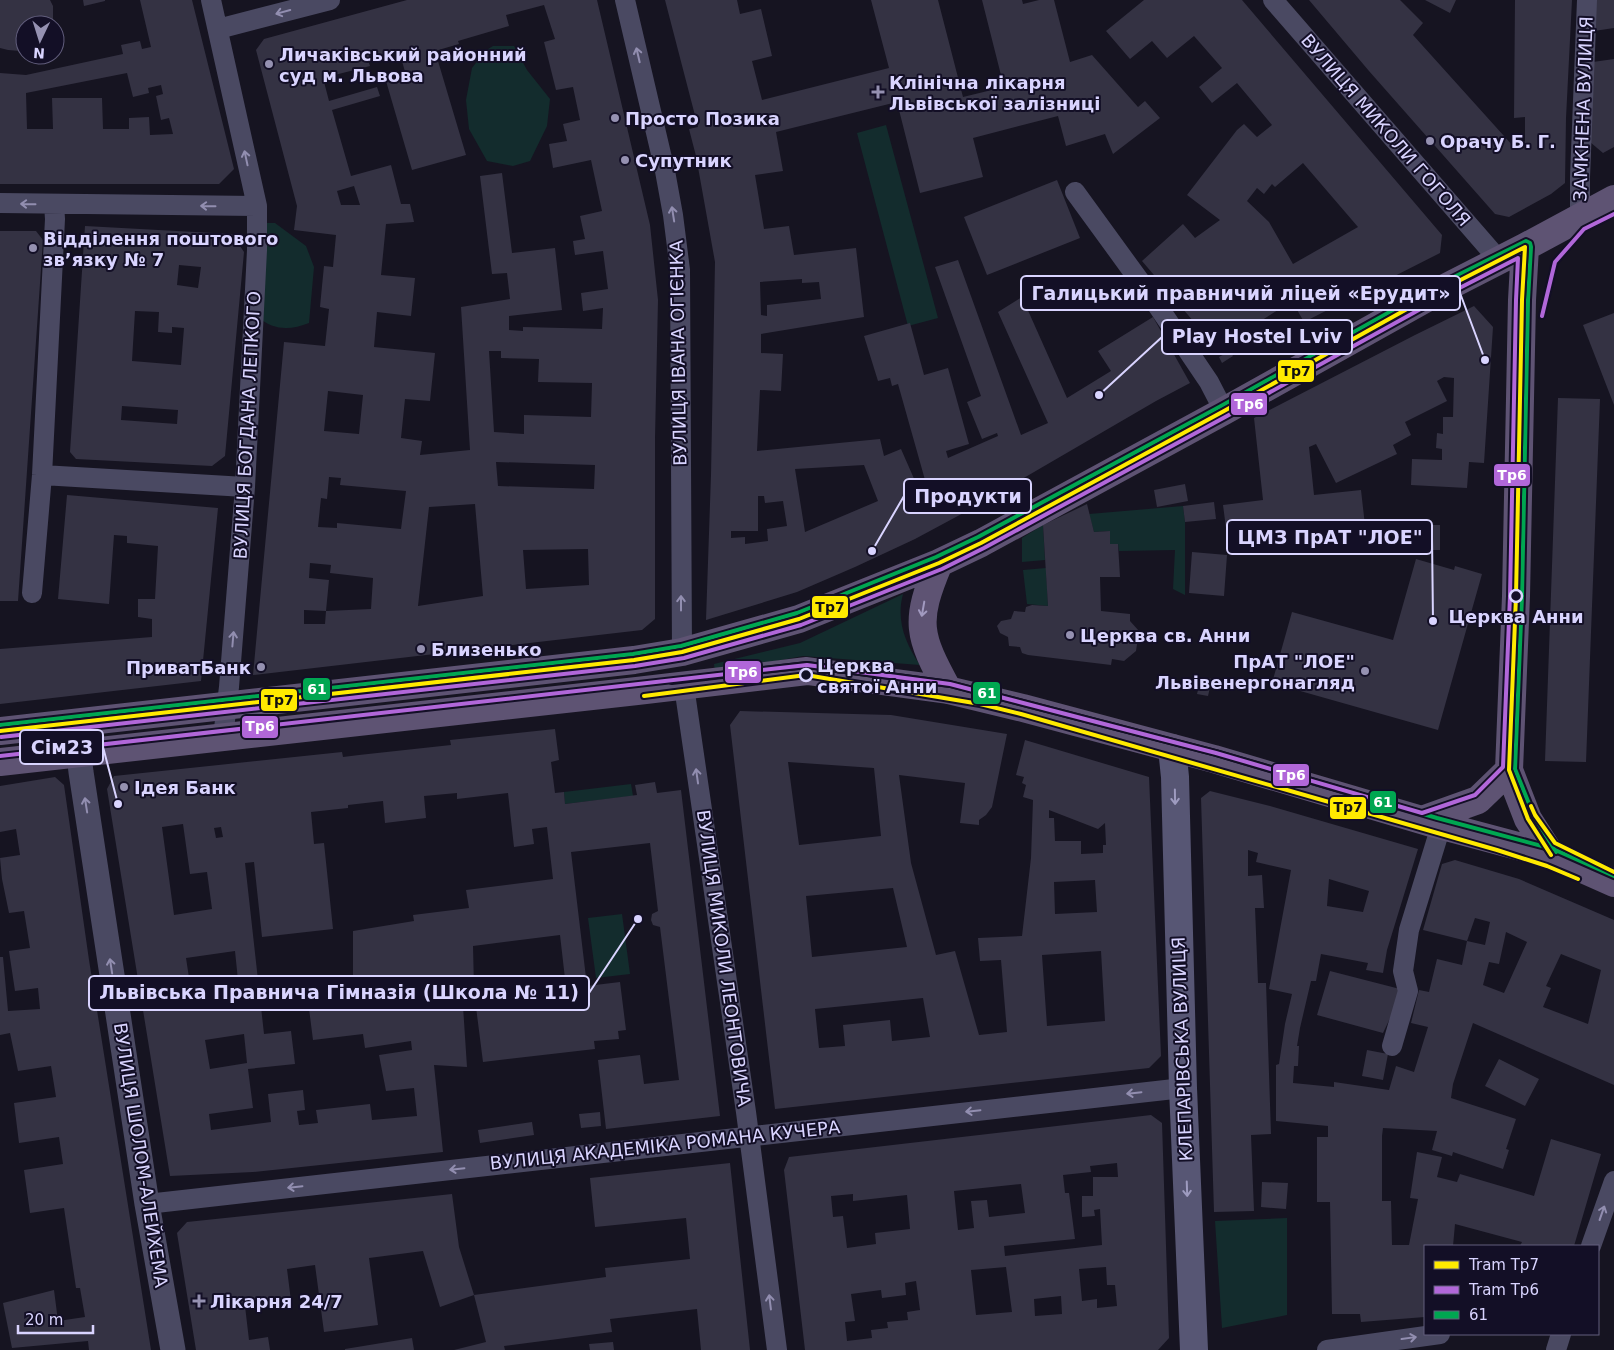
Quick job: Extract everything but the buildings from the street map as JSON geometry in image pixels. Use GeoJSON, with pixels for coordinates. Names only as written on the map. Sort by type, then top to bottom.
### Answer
{"type":"FeatureCollection","features":[{"type":"Feature","properties":{"kind":"main road"},"geometry":{"type":"LineString","coordinates":[[0,730],[634,660],[682,652],[799,619],[939,563],[989,538],[1224,411],[1441,290],[1614,199]]}},
{"type":"Feature","properties":{"kind":"main road"},"geometry":{"type":"LineString","coordinates":[[1525,247],[1522,300],[1516,596],[1509,770],[1528,819],[1551,855]]}},
{"type":"Feature","properties":{"kind":"main road"},"geometry":{"type":"LineString","coordinates":[[939,563],[927,591],[922,618],[924,636],[930,656],[948,690]]}},
{"type":"Feature","properties":{"kind":"main road"},"geometry":{"type":"LineString","coordinates":[[0,762],[807,671],[948,690],[1172,748],[1432,823],[1551,855],[1614,883]]}},
{"type":"Feature","properties":{"kind":"main road","name":"КЛЕПАРІВСЬКА ВУЛИЦЯ"},"geometry":{"type":"LineString","coordinates":[[1172,748],[1175,777],[1182,1088],[1194,1350]]}},
{"type":"Feature","properties":{"kind":"main road"},"geometry":{"type":"LineString","coordinates":[[1432,823],[1478,800],[1509,770]]}},
{"type":"Feature","properties":{"kind":"street","name":"ВУЛИЦЯ БОГДАНА ЛЕПКОГО"},"geometry":{"type":"LineString","coordinates":[[211,0],[256,206],[257,250],[245,487],[223,737]]}},
{"type":"Feature","properties":{"kind":"street"},"geometry":{"type":"LineString","coordinates":[[218,29],[330,0]]}},
{"type":"Feature","properties":{"kind":"street","name":"ВУЛИЦЯ ІВАНА ОГІЄНКА"},"geometry":{"type":"LineString","coordinates":[[625,0],[665,171],[680,270],[682,652]]}},
{"type":"Feature","properties":{"kind":"street","name":"ВУЛИЦЯ МИКОЛИ ГОГОЛЯ"},"geometry":{"type":"LineString","coordinates":[[1273,0],[1499,260]]}},
{"type":"Feature","properties":{"kind":"street","name":"ЗАМКНЕНА ВУЛИЦЯ"},"geometry":{"type":"LineString","coordinates":[[1580,217],[1587,0]]}},
{"type":"Feature","properties":{"kind":"street"},"geometry":{"type":"LineString","coordinates":[[1075,192],[1155,302],[1209,382],[1224,411]]}},
{"type":"Feature","properties":{"kind":"street"},"geometry":{"type":"LineString","coordinates":[[0,203],[256,206]]}},
{"type":"Feature","properties":{"kind":"street"},"geometry":{"type":"LineString","coordinates":[[32,593],[42,475],[55,219],[54,204]]}},
{"type":"Feature","properties":{"kind":"street"},"geometry":{"type":"LineString","coordinates":[[42,475],[245,487]]}},
{"type":"Feature","properties":{"kind":"street","name":"ВУЛИЦЯ МИКОЛИ ЛЕОНТОВИЧА"},"geometry":{"type":"LineString","coordinates":[[684,686],[749,1136],[777,1350]]}},
{"type":"Feature","properties":{"kind":"street","name":"ВУЛИЦЯ ШОЛОМ-АЛЕЙХЕМА"},"geometry":{"type":"LineString","coordinates":[[75,722],[147,1204],[172,1350]]}},
{"type":"Feature","properties":{"kind":"street"},"geometry":{"type":"LineString","coordinates":[[1392,1046],[1408,991],[1403,971],[1409,930],[1432,823]]}},
{"type":"Feature","properties":{"kind":"street","name":"ВУЛИЦЯ АКАДЕМІКА РОМАНА КУЧЕРА"},"geometry":{"type":"LineString","coordinates":[[147,1204],[1182,1088]]}},
{"type":"Feature","properties":{"kind":"street"},"geometry":{"type":"LineString","coordinates":[[1591,1245],[1614,1181]]}},
{"type":"Feature","properties":{"kind":"street"},"geometry":{"type":"LineString","coordinates":[[1326,1350],[1433,1335]]}},
{"type":"Feature","properties":{"kind":"street"},"geometry":{"type":"LineString","coordinates":[[1556,1350],[1561,1335]]}},
{"type":"Feature","properties":{"kind":"green space"},"geometry":{"type":"Polygon","coordinates":[[[493,46],[514,46],[527,70],[550,99],[547,126],[530,161],[513,166],[487,161],[469,129],[466,100],[472,68],[485,51],[493,46]]]}},
{"type":"Feature","properties":{"kind":"green space"},"geometry":{"type":"Polygon","coordinates":[[[886,125],[938,318],[908,326],[857,133],[886,125]]]}},
{"type":"Feature","properties":{"kind":"green space"},"geometry":{"type":"Polygon","coordinates":[[[266,223],[275,223],[306,246],[314,267],[309,323],[283,328],[270,325],[258,317],[266,223]]]}},
{"type":"Feature","properties":{"kind":"green space"},"geometry":{"type":"Polygon","coordinates":[[[1183,506],[1185,522],[1185,595],[1173,589],[1175,550],[1119,551],[1118,544],[1110,544],[1109,531],[1094,532],[1089,514],[1183,506]]]}},
{"type":"Feature","properties":{"kind":"green space"},"geometry":{"type":"Polygon","coordinates":[[[1043,525],[1045,560],[1022,562],[1022,538],[1043,525]]]}},
{"type":"Feature","properties":{"kind":"green space"},"geometry":{"type":"Polygon","coordinates":[[[1046,568],[1048,606],[1027,604],[1023,570],[1046,568]]]}},
{"type":"Feature","properties":{"kind":"green space"},"geometry":{"type":"Polygon","coordinates":[[[903,594],[901,622],[903,631],[920,665],[803,656],[715,672],[714,664],[800,643],[903,594]]]}},
{"type":"Feature","properties":{"kind":"green space"},"geometry":{"type":"Polygon","coordinates":[[[631,784],[633,796],[565,804],[564,792],[631,784]]]}},
{"type":"Feature","properties":{"kind":"green space"},"geometry":{"type":"Polygon","coordinates":[[[622,914],[630,974],[596,978],[588,918],[622,914]]]}},
{"type":"Feature","properties":{"kind":"green space"},"geometry":{"type":"Polygon","coordinates":[[[1287,1218],[1287,1315],[1222,1328],[1215,1221],[1287,1218]]]}},
{"type":"Feature","properties":{"kind":"tram line","name":"Тр6"},"geometry":{"type":"LineString","coordinates":[[1542,316],[1555,262],[1584,229],[1614,214]]}},
{"type":"Feature","properties":{"kind":"tram line","name":"Тр7"},"geometry":{"type":"LineString","coordinates":[[0,731],[634,660],[682,652],[799,619],[939,563],[981,543],[1441,290],[1525,247],[1522,300],[1516,596],[1509,770],[1528,819],[1551,855]]}},
{"type":"Feature","properties":{"kind":"tram line","name":"Тр6"},"geometry":{"type":"LineString","coordinates":[[0,756],[807,665],[950,684],[1216,753],[1422,813],[1475,795],[1503,767],[1510,596],[1518,258],[1444,296],[984,548],[942,569],[801,625],[684,658],[635,666],[1,737]]}},
{"type":"Feature","properties":{"kind":"tram line","name":"Тр7"},"geometry":{"type":"LineString","coordinates":[[644,696],[806,675],[980,704],[1021,714],[1497,850],[1547,866],[1578,879]]}},
{"type":"Feature","properties":{"kind":"tram line","name":"Тр7"},"geometry":{"type":"LineString","coordinates":[[1531,806],[1535,815],[1555,843],[1614,872]]}},
{"type":"Feature","properties":{"kind":"transit line","name":"61"},"geometry":{"type":"LineString","coordinates":[[0,725],[633,654],[681,646],[797,613],[936,557],[978,537],[1221,406],[1438,285],[1526,241],[1530,243],[1531,247],[1528,300],[1522,596],[1515,769],[1534,816],[1556,852]]}},
{"type":"Feature","properties":{"kind":"transit line","name":"61"},"geometry":{"type":"LineString","coordinates":[[672,681],[807,665],[950,684],[1216,753],[1437,818],[1553,849],[1614,876]]}},
{"type":"Feature","properties":{"kind":"place","name":"Личаківський районний суд м. Львова"},"geometry":{"type":"Point","coordinates":[269,64]}},
{"type":"Feature","properties":{"kind":"place","name":"Клінічна лікарня Львівської залізниці"},"geometry":{"type":"Point","coordinates":[878,92]}},
{"type":"Feature","properties":{"kind":"place","name":"Просто Позика"},"geometry":{"type":"Point","coordinates":[615,118]}},
{"type":"Feature","properties":{"kind":"place","name":"Орачу Б. Г."},"geometry":{"type":"Point","coordinates":[1430,141]}},
{"type":"Feature","properties":{"kind":"place","name":"Супутник"},"geometry":{"type":"Point","coordinates":[625,160]}},
{"type":"Feature","properties":{"kind":"place","name":"Відділення поштового зв’язку № 7"},"geometry":{"type":"Point","coordinates":[33,248]}},
{"type":"Feature","properties":{"kind":"place","name":"Галицький правничий ліцей «Ерудит»"},"geometry":{"type":"Point","coordinates":[1485,360]}},
{"type":"Feature","properties":{"kind":"place","name":"Play Hostel Lviv"},"geometry":{"type":"Point","coordinates":[1099,395]}},
{"type":"Feature","properties":{"kind":"place","name":"Продукти"},"geometry":{"type":"Point","coordinates":[872,551]}},
{"type":"Feature","properties":{"kind":"place","name":"Церква Анни"},"geometry":{"type":"Point","coordinates":[1516,596]}},
{"type":"Feature","properties":{"kind":"place","name":"ЦМЗ ПрАТ \"ЛОЕ\""},"geometry":{"type":"Point","coordinates":[1433,621]}},
{"type":"Feature","properties":{"kind":"place","name":"Церква св. Анни"},"geometry":{"type":"Point","coordinates":[1070,635]}},
{"type":"Feature","properties":{"kind":"place","name":"Близенько"},"geometry":{"type":"Point","coordinates":[421,649]}},
{"type":"Feature","properties":{"kind":"place","name":"ПриватБанк"},"geometry":{"type":"Point","coordinates":[261,667]}},
{"type":"Feature","properties":{"kind":"place","name":"ПрАТ \"ЛОЕ\" Львівенергонагляд"},"geometry":{"type":"Point","coordinates":[1365,671]}},
{"type":"Feature","properties":{"kind":"place","name":"Церква святої Анни"},"geometry":{"type":"Point","coordinates":[806,675]}},
{"type":"Feature","properties":{"kind":"place","name":"Ідея Банк"},"geometry":{"type":"Point","coordinates":[124,787]}},
{"type":"Feature","properties":{"kind":"place","name":"Сім23"},"geometry":{"type":"Point","coordinates":[118,804]}},
{"type":"Feature","properties":{"kind":"place","name":"Львівська Правнича Гімназія (Школа № 11)"},"geometry":{"type":"Point","coordinates":[638,919]}},
{"type":"Feature","properties":{"kind":"place","name":"Лікарня 24/7"},"geometry":{"type":"Point","coordinates":[199,1301]}}]}
